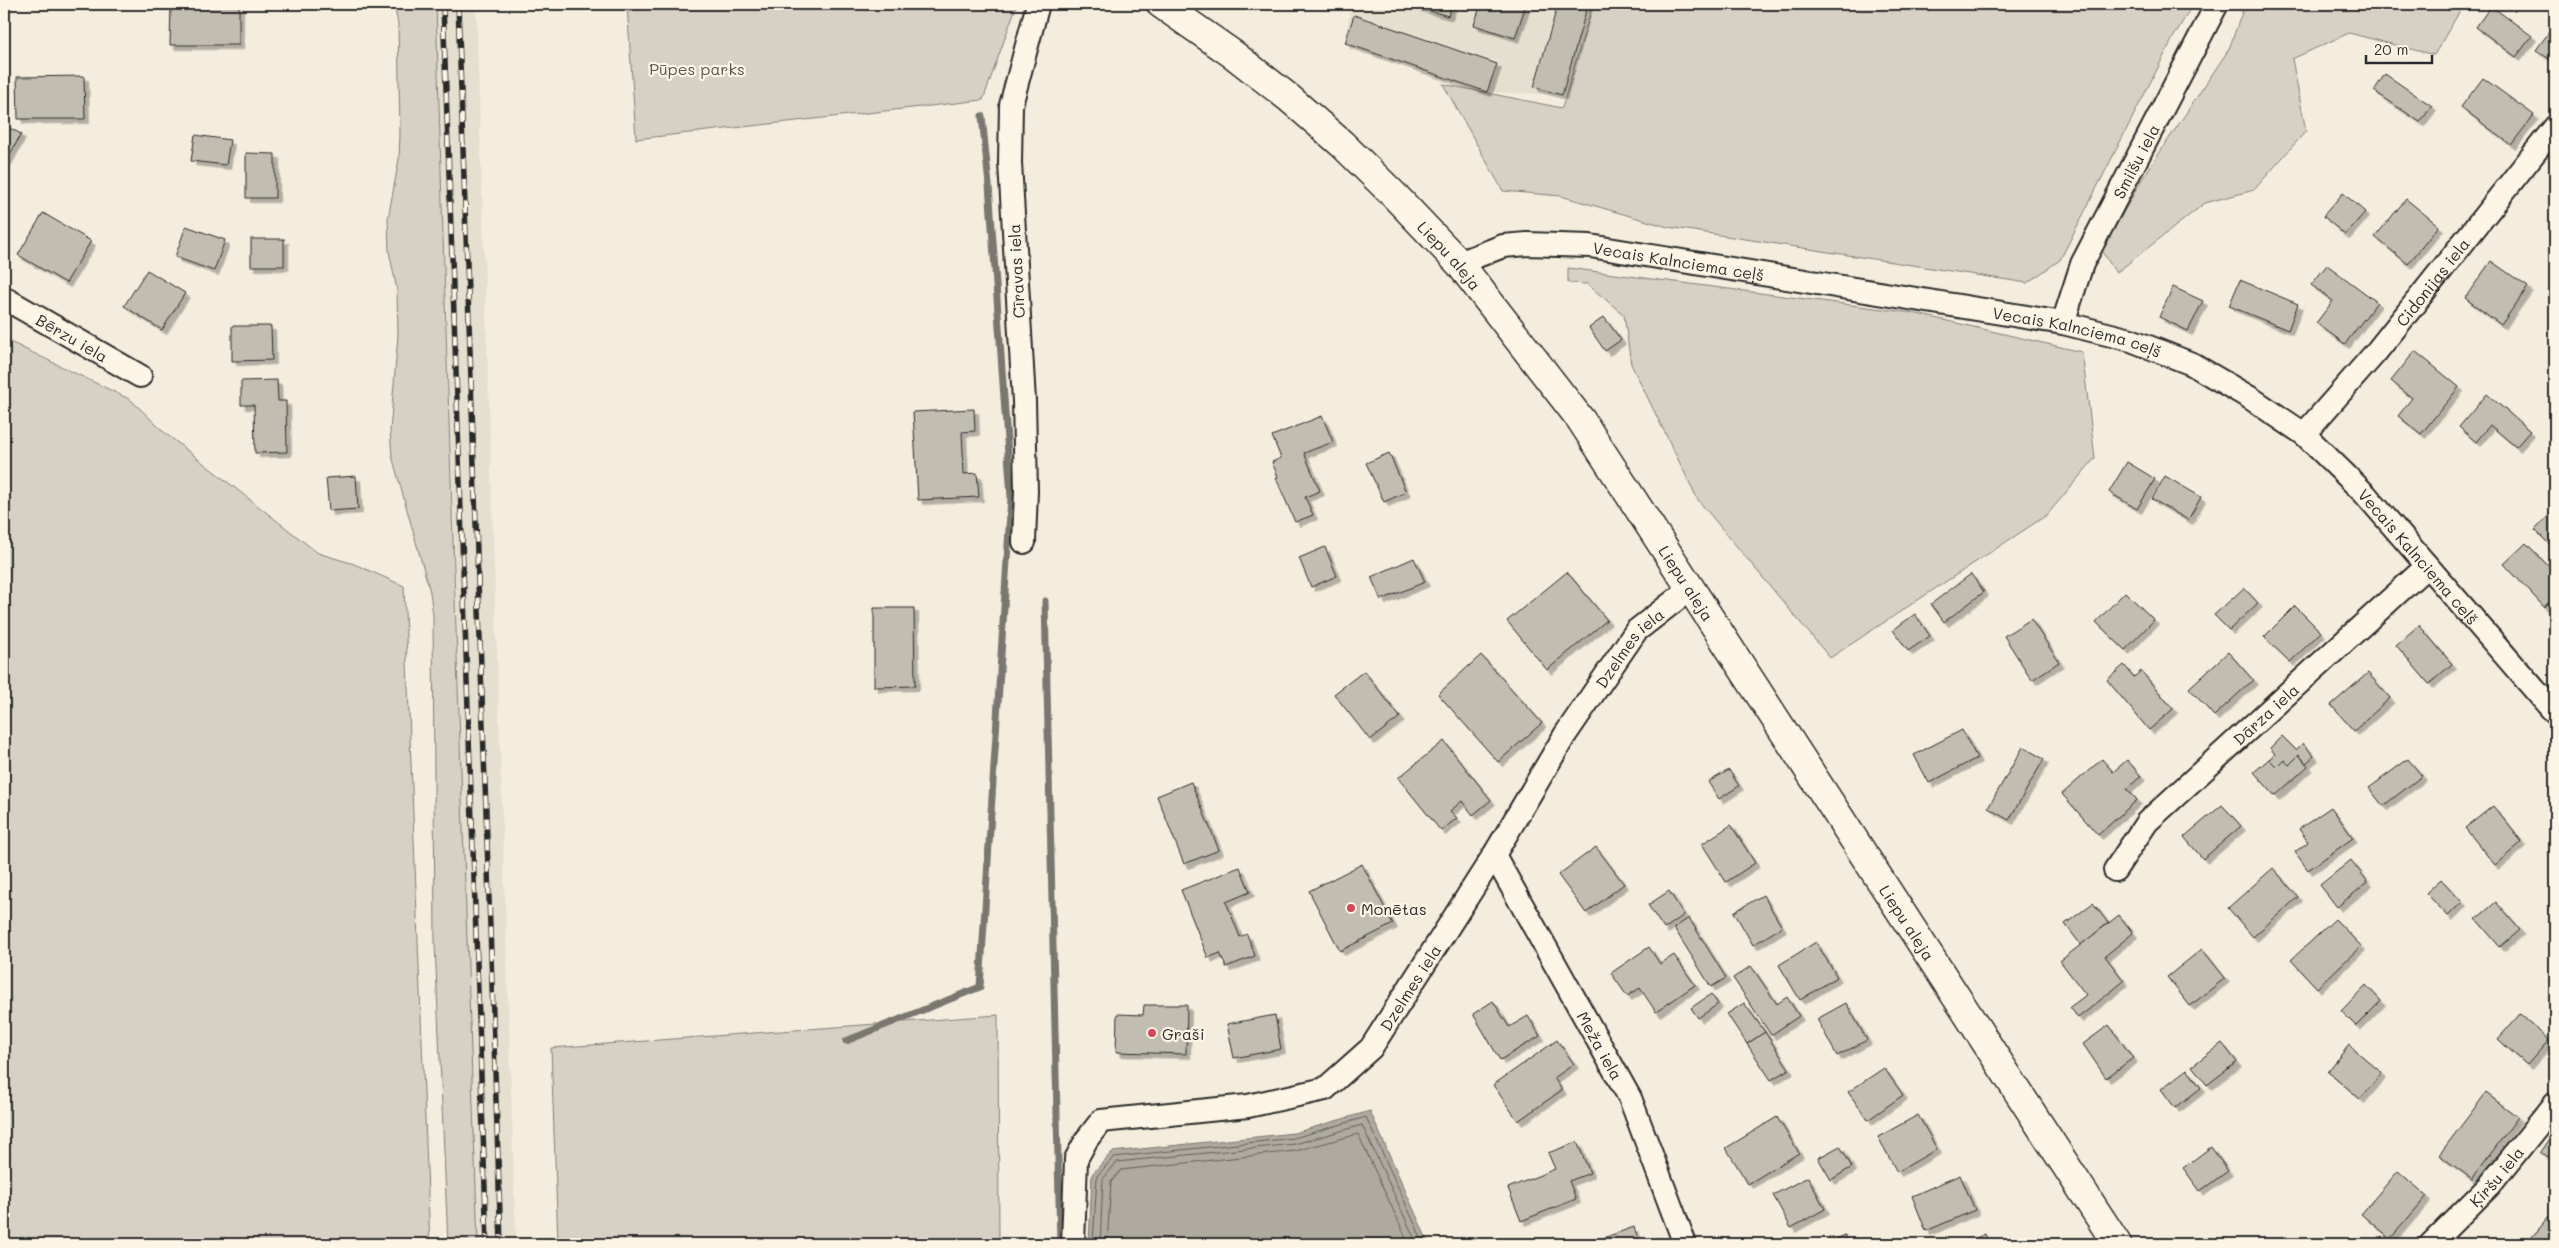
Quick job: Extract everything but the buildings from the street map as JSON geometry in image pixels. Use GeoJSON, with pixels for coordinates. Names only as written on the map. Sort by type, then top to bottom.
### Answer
{"type":"FeatureCollection","features":[{"type":"Feature","properties":{"kind":"street","name":"Cīravas iela"},"geometry":{"type":"LineString","coordinates":[[1024,542],[1026,491],[1024,401],[1010,143],[1011,105],[1038,4]]}},
{"type":"Feature","properties":{"kind":"street","name":"Liepu aleja"},"geometry":{"type":"LineString","coordinates":[[1161,4],[1234,55],[1329,133],[1395,196],[1459,263],[1581,420],[2117,1244]]}},
{"type":"Feature","properties":{"kind":"street","name":"Smilšu iela"},"geometry":{"type":"LineString","coordinates":[[2063,323],[2082,264],[2217,4]]}},
{"type":"Feature","properties":{"kind":"street","name":"Cidonijas iela"},"geometry":{"type":"LineString","coordinates":[[2304,434],[2377,351],[2555,127]]}},
{"type":"Feature","properties":{"kind":"street","name":"Vecais Kalnciema ceļš"},"geometry":{"type":"LineString","coordinates":[[1459,263],[1503,246],[1527,244],[1590,246],[2063,323],[2131,340],[2192,364],[2252,399],[2304,434],[2365,494],[2426,567],[2555,713]]}},
{"type":"Feature","properties":{"kind":"street","name":"Bērzu iela"},"geometry":{"type":"LineString","coordinates":[[4,298],[140,376]]}},
{"type":"Feature","properties":{"kind":"street","name":"Dārza iela"},"geometry":{"type":"LineString","coordinates":[[2115,870],[2147,822],[2426,567]]}},
{"type":"Feature","properties":{"kind":"street","name":"Dzelmes iela"},"geometry":{"type":"LineString","coordinates":[[1073,1244],[1076,1159],[1101,1121],[1248,1106],[1325,1089],[1371,1048],[1494,855],[1564,735],[1636,631],[1691,588]]}},
{"type":"Feature","properties":{"kind":"street","name":"Meža iela"},"geometry":{"type":"LineString","coordinates":[[1494,855],[1630,1098],[1685,1244]]}},
{"type":"Feature","properties":{"kind":"street","name":"Ķiršu iela"},"geometry":{"type":"LineString","coordinates":[[2431,1244],[2490,1185],[2555,1104]]}},
{"type":"Feature","properties":{"kind":"shaded area"},"geometry":{"type":"Polygon","coordinates":[[[436,4],[476,4],[516,1244],[478,1244],[463,869],[458,649],[436,4]]]}},
{"type":"Feature","properties":{"kind":"shaded area"},"geometry":{"type":"Polygon","coordinates":[[[1351,4],[1588,4],[1562,95],[1487,92],[1345,43],[1351,4]]]}},
{"type":"Feature","properties":{"kind":"green space"},"geometry":{"type":"Polygon","coordinates":[[[394,4],[436,4],[478,1244],[448,1244],[435,944],[433,615],[430,592],[392,456],[390,431],[398,335],[397,290],[389,251],[388,219],[399,159],[400,134],[398,24],[394,4]]]}},
{"type":"Feature","properties":{"kind":"green space","name":"Pūpes parks"},"geometry":{"type":"Polygon","coordinates":[[[627,4],[1017,4],[983,100],[636,139],[627,4]]]}},
{"type":"Feature","properties":{"kind":"green space"},"geometry":{"type":"Polygon","coordinates":[[[1593,4],[2193,4],[2173,38],[2060,260],[2027,283],[1668,227],[1561,196],[1503,191],[1443,84],[1562,108],[1593,4]]]}},
{"type":"Feature","properties":{"kind":"green space"},"geometry":{"type":"Polygon","coordinates":[[[2245,4],[2464,4],[2434,55],[2349,33],[2292,59],[2306,131],[2254,190],[2205,203],[2116,273],[2102,251],[2142,179],[2229,49],[2245,4]]]}},
{"type":"Feature","properties":{"kind":"green space"},"geometry":{"type":"Polygon","coordinates":[[[1568,268],[1913,313],[2082,352],[2095,458],[2047,515],[1830,658],[1698,500],[1631,364],[1624,315],[1587,284],[1568,283],[1568,268]]]}},
{"type":"Feature","properties":{"kind":"green space"},"geometry":{"type":"Polygon","coordinates":[[[4,339],[131,400],[165,433],[318,553],[354,564],[404,586],[430,1244],[4,1244],[4,339]]]}},
{"type":"Feature","properties":{"kind":"green space"},"geometry":{"type":"Polygon","coordinates":[[[998,1015],[999,1244],[558,1244],[551,1048],[998,1015]]]}},
{"type":"Feature","properties":{"kind":"water"},"geometry":{"type":"Polygon","coordinates":[[[1370,1111],[1429,1244],[1089,1244],[1092,1174],[1112,1152],[1294,1133],[1370,1111]]]}},
{"type":"Feature","properties":{"kind":"waterway"},"geometry":{"type":"LineString","coordinates":[[846,1041],[980,987],[1011,497],[989,185],[982,116]]}},
{"type":"Feature","properties":{"kind":"waterway"},"geometry":{"type":"LineString","coordinates":[[1045,601],[1060,1244]]}},
{"type":"Feature","properties":{"kind":"railway"},"geometry":{"type":"LineString","coordinates":[[443,4],[487,1244]]}},
{"type":"Feature","properties":{"kind":"railway"},"geometry":{"type":"LineString","coordinates":[[458,4],[501,1244]]}},
{"type":"Feature","properties":{"kind":"place","name":"Monētas"},"geometry":{"type":"Point","coordinates":[1351,908]}},
{"type":"Feature","properties":{"kind":"place","name":"Graši"},"geometry":{"type":"Point","coordinates":[1152,1033]}}]}
